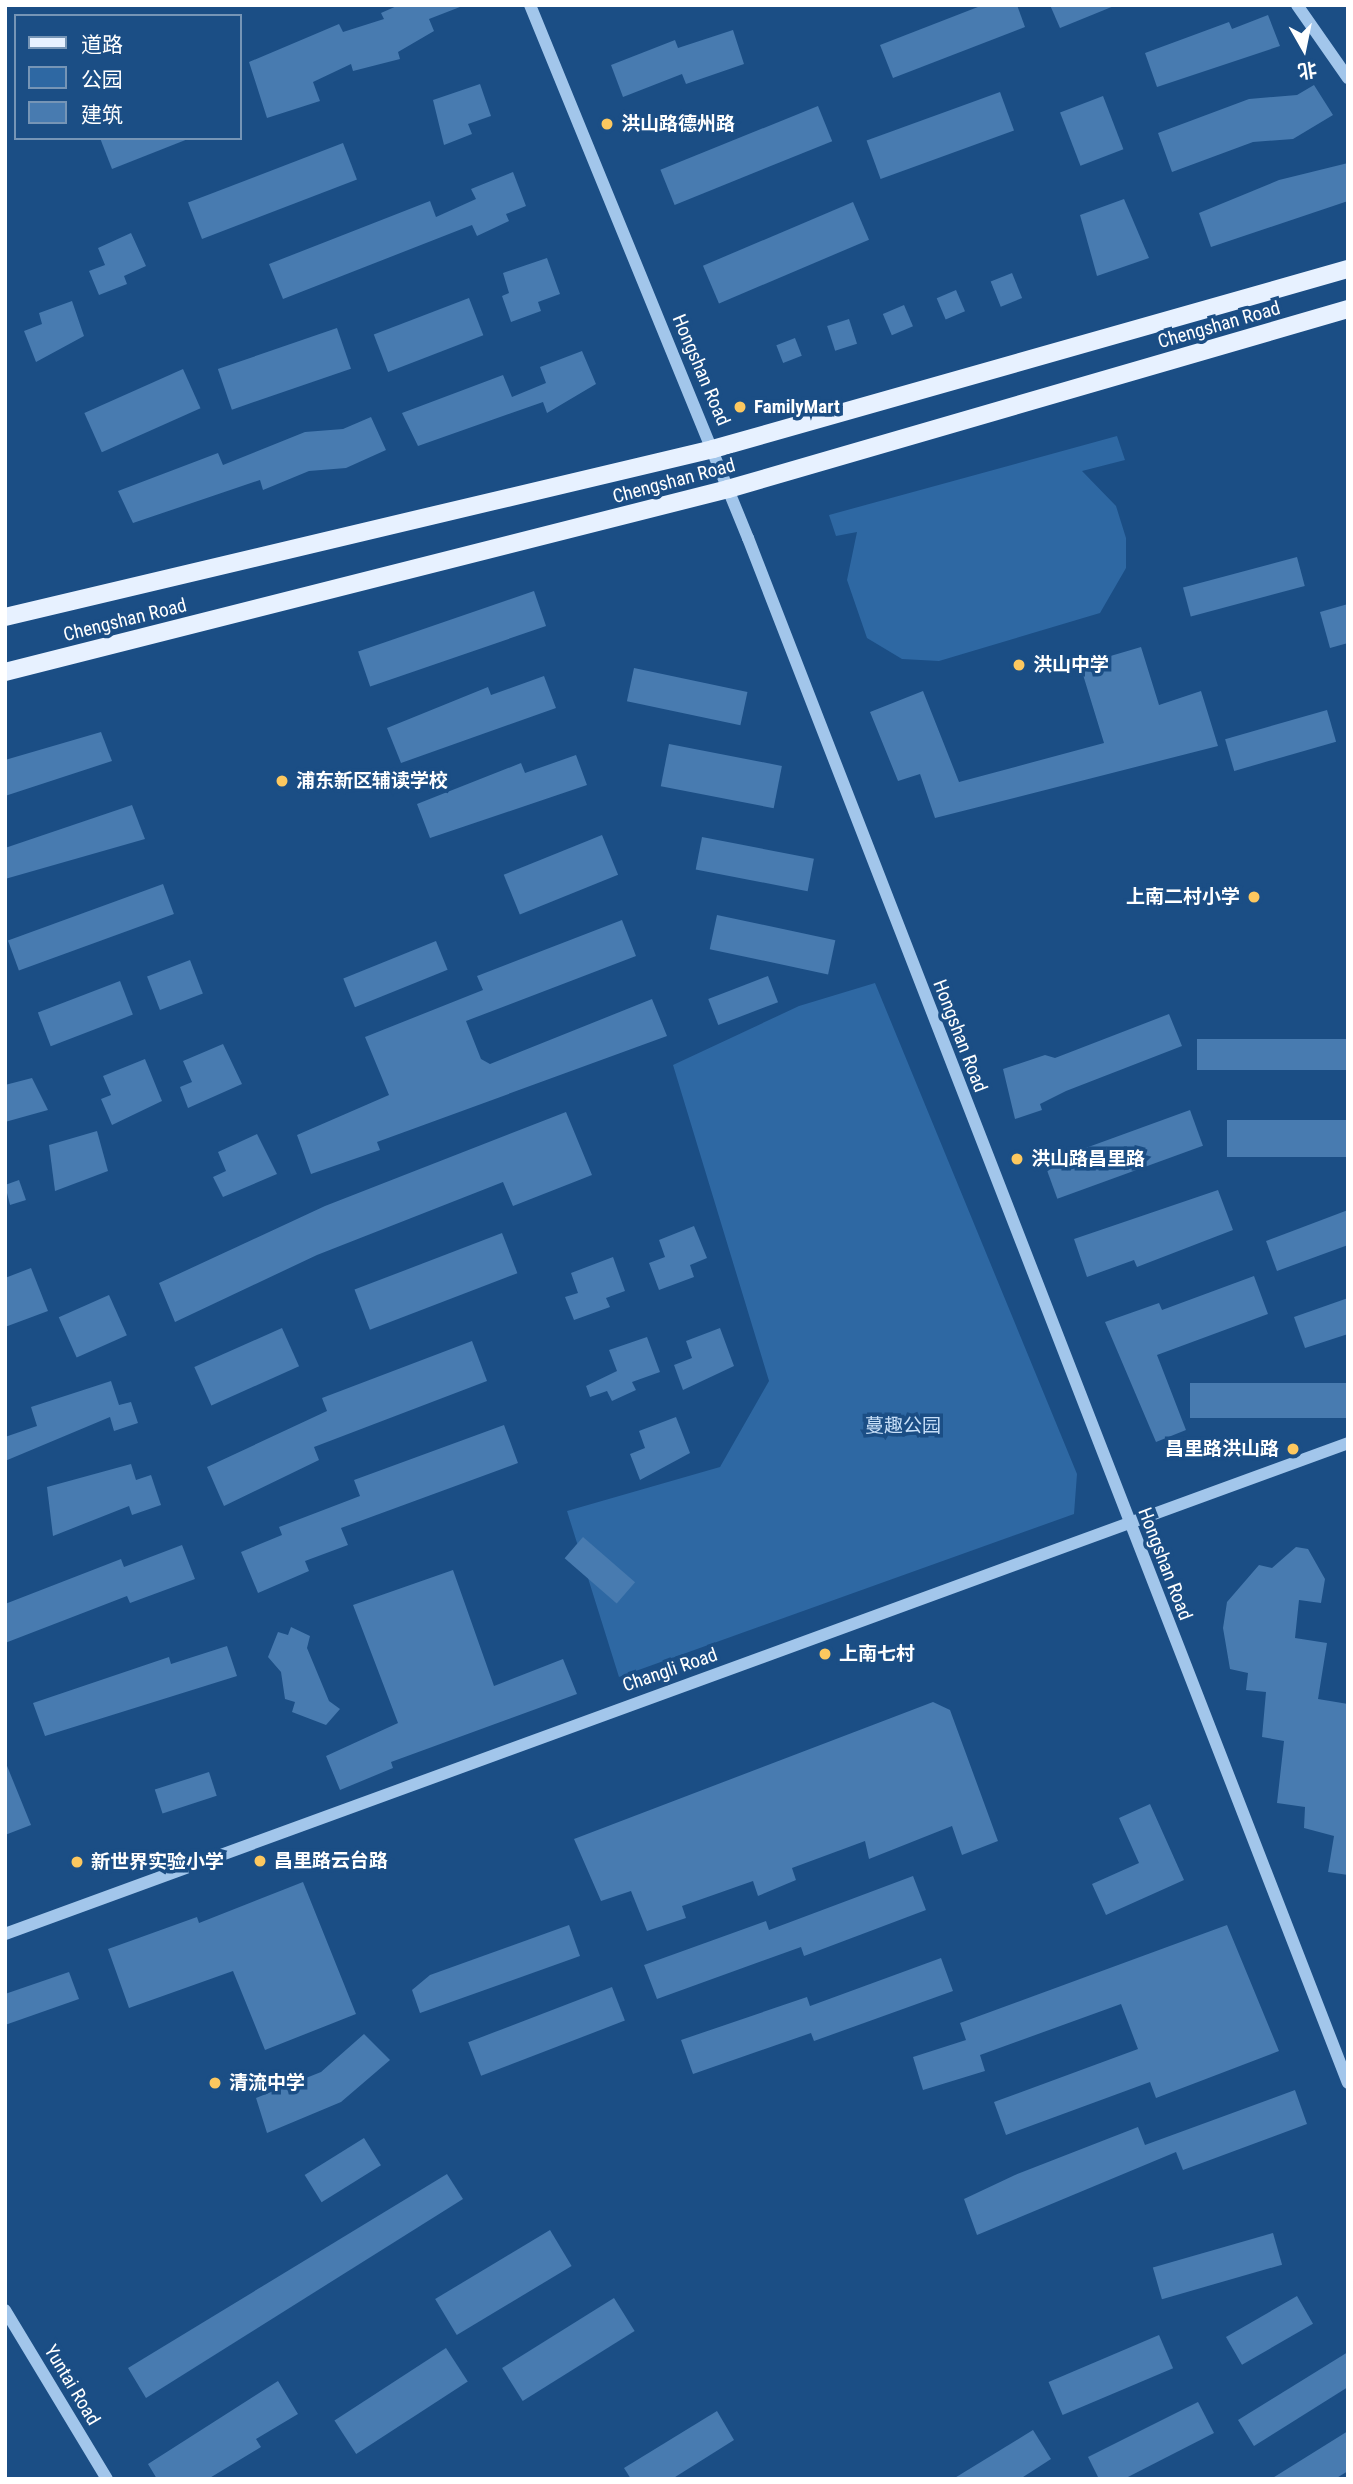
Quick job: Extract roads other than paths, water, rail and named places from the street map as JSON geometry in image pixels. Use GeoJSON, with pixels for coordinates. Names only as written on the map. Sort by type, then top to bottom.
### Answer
{"type":"FeatureCollection","features":[{"type":"Feature","properties":{"kind":"main road","name":"Chengshan Road"},"geometry":{"type":"LineString","coordinates":[[5,617],[713,449],[1348,269]]}},
{"type":"Feature","properties":{"kind":"main road","name":"Chengshan Road"},"geometry":{"type":"LineString","coordinates":[[5,672],[728,489],[1348,309]]}},
{"type":"Feature","properties":{"kind":"street","name":"Hongshan Road"},"geometry":{"type":"LineString","coordinates":[[530,5],[713,449],[1128,1523],[1348,2082]]}},
{"type":"Feature","properties":{"kind":"street"},"geometry":{"type":"LineString","coordinates":[[1297,5],[1348,78]]}},
{"type":"Feature","properties":{"kind":"street","name":"Changli Road"},"geometry":{"type":"LineString","coordinates":[[5,1934],[1348,1443]]}},
{"type":"Feature","properties":{"kind":"street","name":"Yuntai Road"},"geometry":{"type":"LineString","coordinates":[[5,2310],[107,2479]]}},
{"type":"Feature","properties":{"kind":"place","name":"洪山路德州路"},"geometry":{"type":"Point","coordinates":[607,124]}},
{"type":"Feature","properties":{"kind":"place","name":"FamilyMart"},"geometry":{"type":"Point","coordinates":[740,407]}},
{"type":"Feature","properties":{"kind":"place","name":"洪山中学"},"geometry":{"type":"Point","coordinates":[1019,665]}},
{"type":"Feature","properties":{"kind":"place","name":"浦东新区辅读学校"},"geometry":{"type":"Point","coordinates":[282,781]}},
{"type":"Feature","properties":{"kind":"place","name":"上南二村小学"},"geometry":{"type":"Point","coordinates":[1254,897]}},
{"type":"Feature","properties":{"kind":"place","name":"洪山路昌里路"},"geometry":{"type":"Point","coordinates":[1017,1159]}},
{"type":"Feature","properties":{"kind":"place","name":"昌里路洪山路"},"geometry":{"type":"Point","coordinates":[1293,1449]}},
{"type":"Feature","properties":{"kind":"place","name":"上南七村"},"geometry":{"type":"Point","coordinates":[825,1654]}},
{"type":"Feature","properties":{"kind":"place","name":"昌里路云台路"},"geometry":{"type":"Point","coordinates":[260,1861]}},
{"type":"Feature","properties":{"kind":"place","name":"新世界实验小学"},"geometry":{"type":"Point","coordinates":[77,1862]}},
{"type":"Feature","properties":{"kind":"place","name":"清流中学"},"geometry":{"type":"Point","coordinates":[215,2083]}},
{"type":"Feature","properties":{"kind":"park label","name":"蔓趣公园"},"geometry":{"type":"Point","coordinates":[903,1426]}}]}
